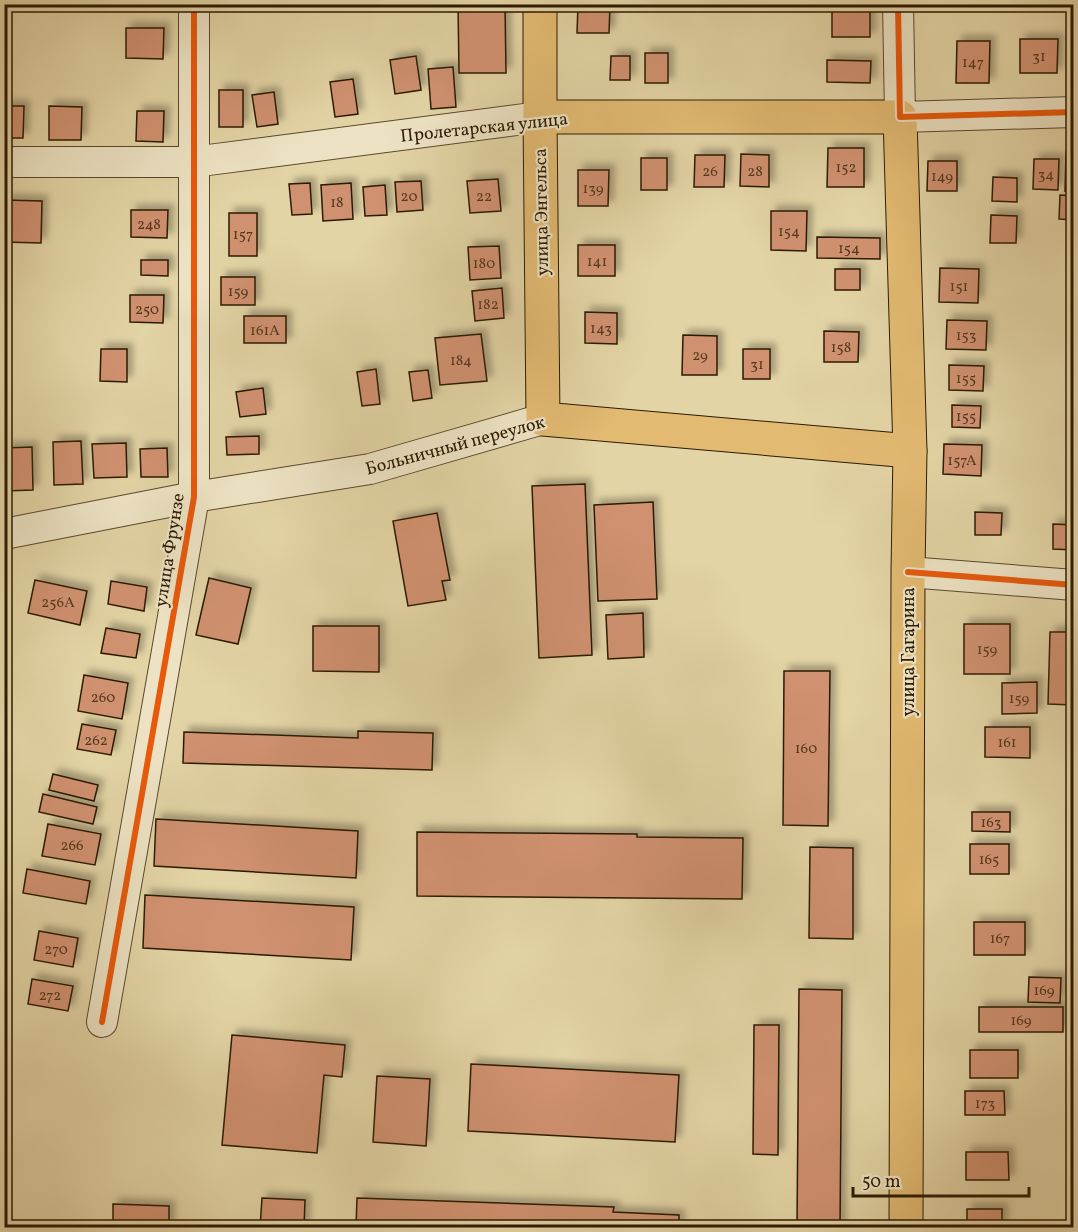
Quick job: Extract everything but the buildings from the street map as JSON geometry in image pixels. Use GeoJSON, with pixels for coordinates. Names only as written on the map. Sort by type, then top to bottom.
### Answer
{"type":"FeatureCollection","features":[{"type":"Feature","properties":{"kind":"main road","name":"улица Энгельса"},"geometry":{"type":"LineString","coordinates":[[540,4],[543,419]]}},
{"type":"Feature","properties":{"kind":"main road","name":"Пролетарская улица"},"geometry":{"type":"LineString","coordinates":[[540,117],[900,117]]}},
{"type":"Feature","properties":{"kind":"main road","name":"улица Гагарина"},"geometry":{"type":"LineString","coordinates":[[900,117],[910,451],[906,1227]]}},
{"type":"Feature","properties":{"kind":"main road","name":"Больничный переулок"},"geometry":{"type":"LineString","coordinates":[[543,419],[910,451]]}},
{"type":"Feature","properties":{"kind":"street","name":"улица Фрунзе"},"geometry":{"type":"LineString","coordinates":[[102,1022],[194,497],[194,4]]}},
{"type":"Feature","properties":{"kind":"street","name":"улица Гагарина"},"geometry":{"type":"LineString","coordinates":[[898,4],[900,117]]}},
{"type":"Feature","properties":{"kind":"street","name":"Пролетарская улица"},"geometry":{"type":"LineString","coordinates":[[900,117],[1074,112]]}},
{"type":"Feature","properties":{"kind":"street","name":"Пролетарская улица"},"geometry":{"type":"LineString","coordinates":[[4,162],[194,162],[540,117]]}},
{"type":"Feature","properties":{"kind":"street","name":"Больничный переулок"},"geometry":{"type":"LineString","coordinates":[[4,534],[194,497],[370,469],[543,419]]}},
{"type":"Feature","properties":{"kind":"street"},"geometry":{"type":"LineString","coordinates":[[908,572],[1074,585]]}},
{"type":"Feature","properties":{"kind":"cycle path"},"geometry":{"type":"LineString","coordinates":[[102,1022],[194,497],[194,4]]}},
{"type":"Feature","properties":{"kind":"cycle path"},"geometry":{"type":"LineString","coordinates":[[898,4],[900,117],[1074,112]]}},
{"type":"Feature","properties":{"kind":"cycle path"},"geometry":{"type":"LineString","coordinates":[[908,572],[1074,585]]}}]}
